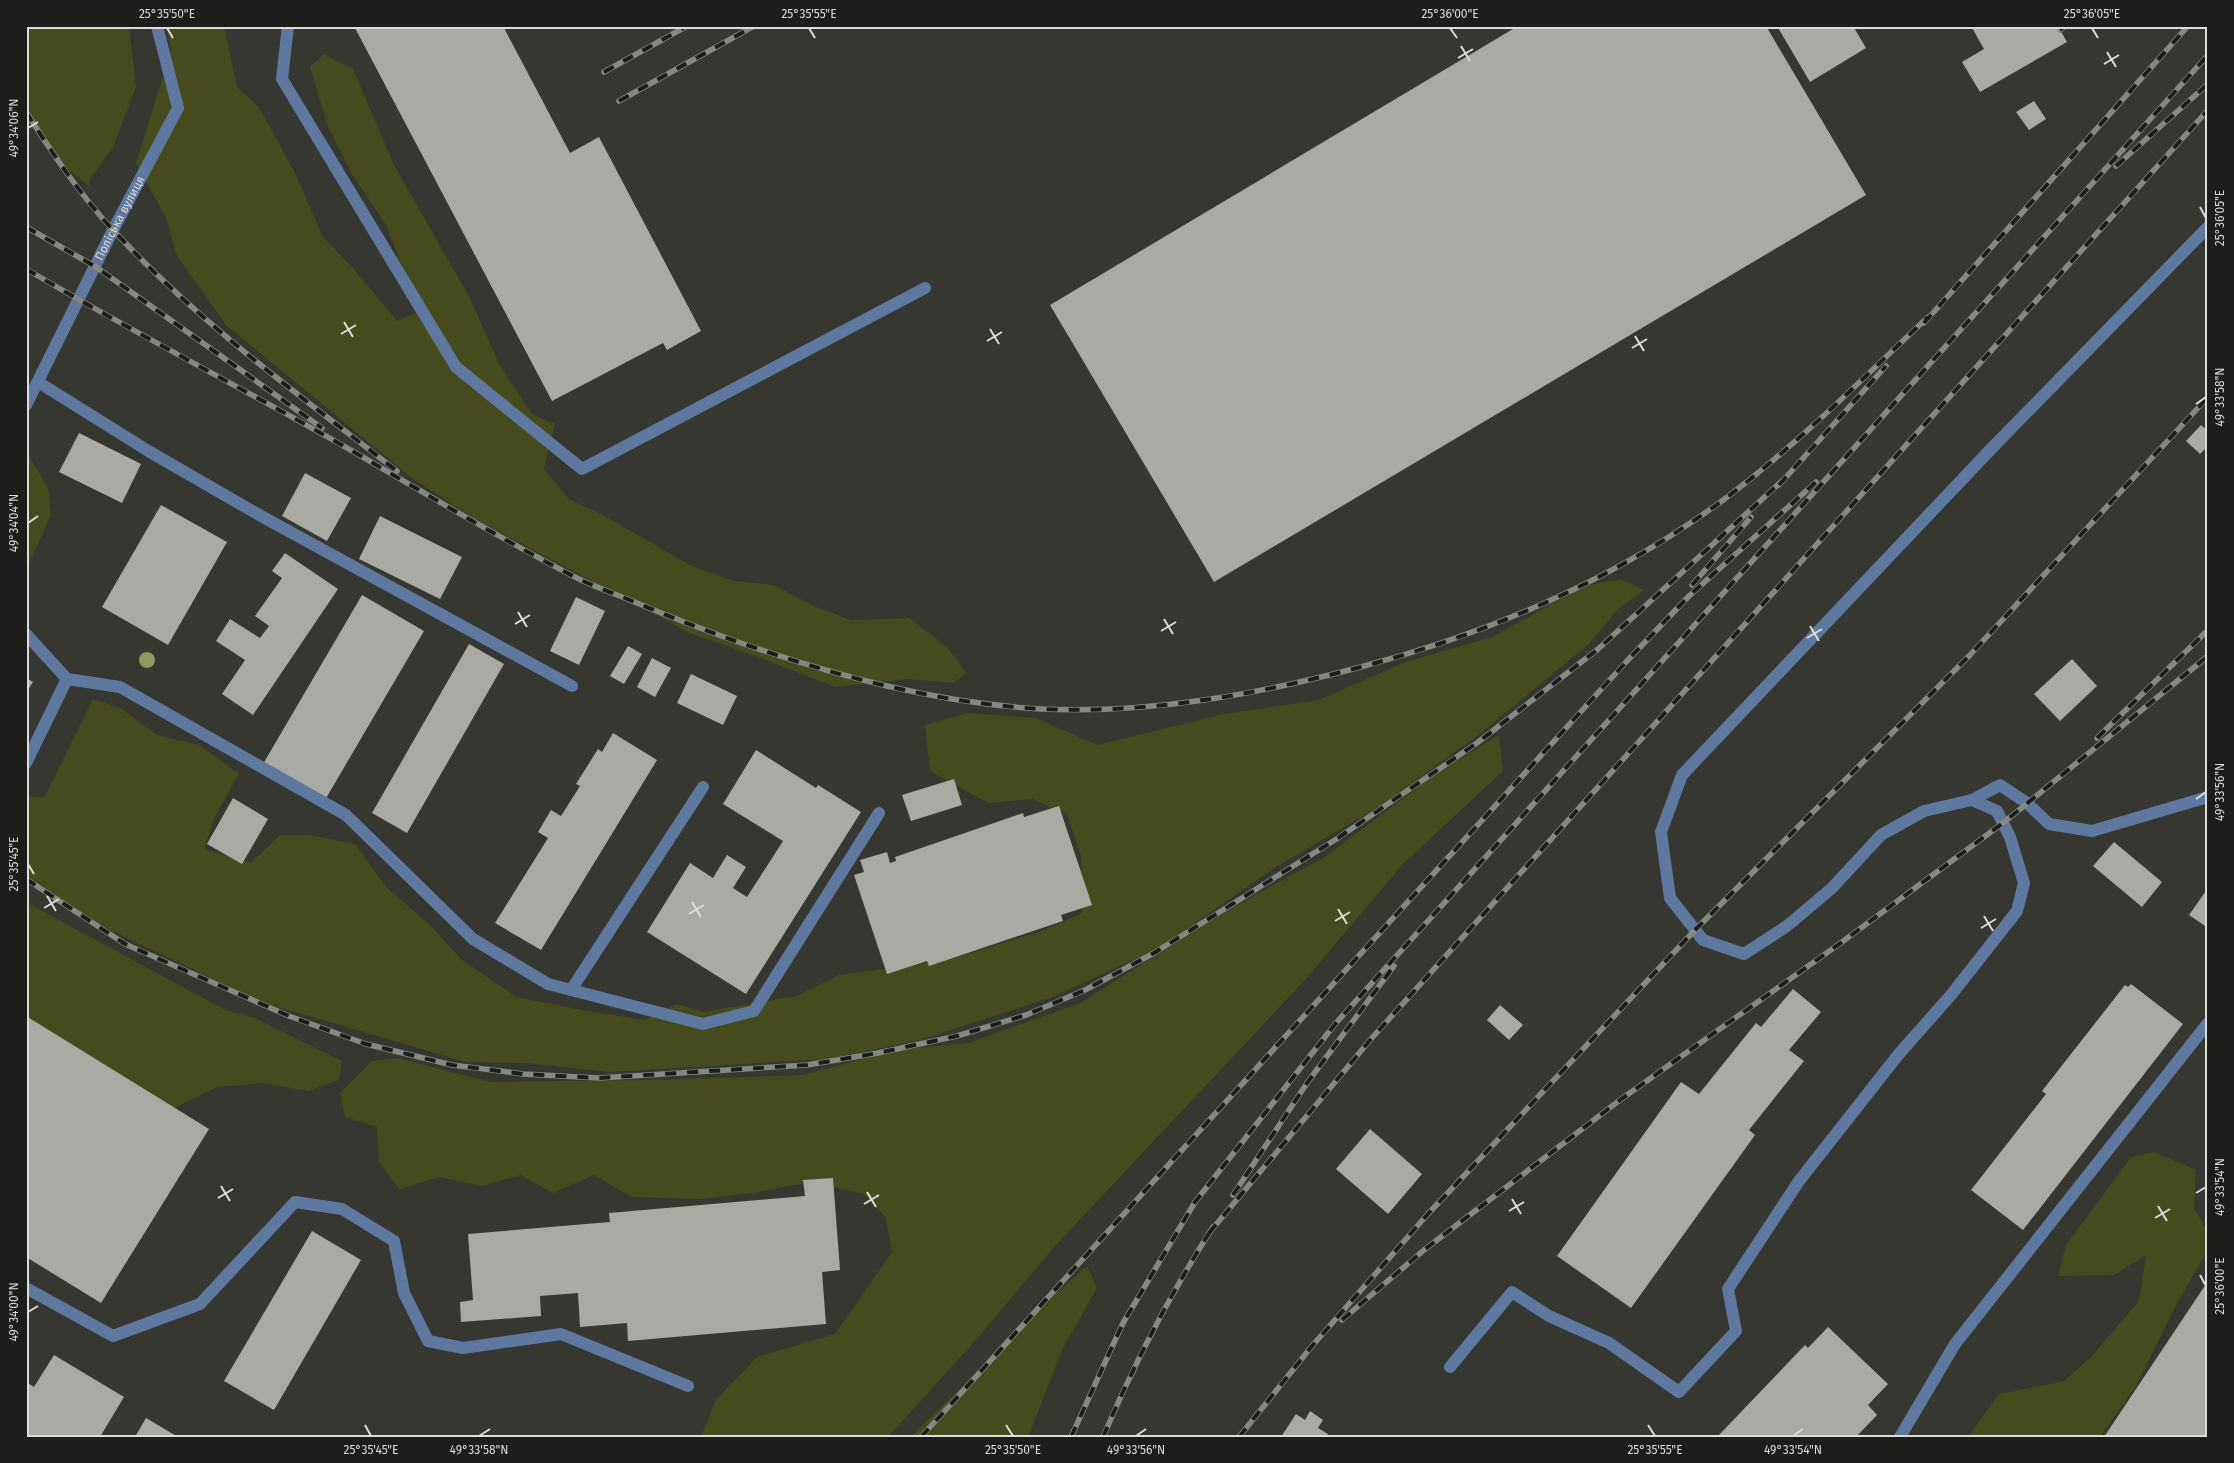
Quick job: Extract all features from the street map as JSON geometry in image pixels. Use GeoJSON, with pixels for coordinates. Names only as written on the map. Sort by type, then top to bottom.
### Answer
{"type":"FeatureCollection","features":[{"type":"Feature","properties":{"kind":"street","name":"Поліська вулиця"},"geometry":{"type":"LineString","coordinates":[[26,405],[113,230],[178,108],[157,26]]}},
{"type":"Feature","properties":{"kind":"street"},"geometry":{"type":"LineString","coordinates":[[288,26],[282,79],[456,367],[582,469],[925,288]]}},
{"type":"Feature","properties":{"kind":"street"},"geometry":{"type":"LineString","coordinates":[[2208,227],[1991,449],[1682,776],[1661,832],[1670,898],[1703,940],[1744,954],[1788,926],[1832,888],[1881,835],[1924,811],[1972,800],[2000,785],[2027,803],[2049,824],[2092,831],[2208,797]]}},
{"type":"Feature","properties":{"kind":"street"},"geometry":{"type":"LineString","coordinates":[[38,382],[196,478],[572,686]]}},
{"type":"Feature","properties":{"kind":"street"},"geometry":{"type":"LineString","coordinates":[[26,634],[68,679],[120,686],[346,815],[473,939],[548,984],[703,1024],[754,1011],[879,813]]}},
{"type":"Feature","properties":{"kind":"street"},"geometry":{"type":"LineString","coordinates":[[26,763],[68,679]]}},
{"type":"Feature","properties":{"kind":"street"},"geometry":{"type":"LineString","coordinates":[[571,990],[703,788]]}},
{"type":"Feature","properties":{"kind":"street"},"geometry":{"type":"LineString","coordinates":[[1450,1367],[1512,1292],[1549,1316],[1608,1343],[1679,1392],[1736,1331],[1728,1289],[1799,1181],[1898,1055],[1951,995],[2017,911],[2024,883],[2010,836],[1997,811],[1972,800]]}},
{"type":"Feature","properties":{"kind":"street"},"geometry":{"type":"LineString","coordinates":[[1900,1437],[1955,1344],[2208,1023]]}},
{"type":"Feature","properties":{"kind":"street"},"geometry":{"type":"LineString","coordinates":[[26,1288],[112,1336],[200,1304],[295,1202],[342,1209],[394,1241],[404,1293],[428,1341],[462,1348],[561,1334],[688,1386]]}},
{"type":"Feature","properties":{"kind":"green space"},"geometry":{"type":"Polygon","coordinates":[[[26,26],[129,26],[136,87],[113,147],[89,181],[90,187],[67,168],[39,131],[26,108],[26,26]]]}},
{"type":"Feature","properties":{"kind":"green space"},"geometry":{"type":"Polygon","coordinates":[[[167,26],[224,26],[237,87],[259,107],[294,171],[323,237],[352,267],[397,321],[420,311],[386,225],[353,176],[328,126],[310,67],[324,54],[353,69],[394,165],[471,300],[499,364],[532,414],[555,424],[544,469],[569,499],[603,515],[692,566],[734,581],[773,585],[816,607],[851,620],[909,618],[947,647],[967,673],[953,683],[908,679],[835,687],[690,633],[475,519],[412,478],[226,325],[177,256],[166,218],[136,163],[171,51],[167,26]]]}},
{"type":"Feature","properties":{"kind":"green space"},"geometry":{"type":"Polygon","coordinates":[[[26,451],[48,488],[51,515],[26,570],[26,451]]]}},
{"type":"Feature","properties":{"kind":"green space"},"geometry":{"type":"Polygon","coordinates":[[[1620,579],[1644,590],[1618,609],[1589,644],[1477,736],[1383,804],[1273,869],[1159,948],[1050,998],[917,1041],[826,1059],[609,1072],[526,1063],[466,1062],[264,1003],[110,930],[26,878],[26,795],[44,798],[93,699],[120,708],[157,735],[199,745],[239,774],[215,816],[204,849],[251,863],[280,835],[309,835],[355,844],[386,887],[431,926],[461,959],[516,997],[645,1020],[677,1004],[703,1012],[796,996],[839,975],[915,965],[975,952],[1047,929],[1082,913],[1081,856],[1067,814],[1033,799],[988,803],[930,771],[925,725],[967,713],[1036,718],[1097,745],[1224,714],[1319,700],[1405,662],[1492,637],[1585,586],[1620,579]]]}},
{"type":"Feature","properties":{"kind":"green space"},"geometry":{"type":"Polygon","coordinates":[[[1499,735],[1503,771],[1403,864],[1305,980],[1056,1245],[974,1342],[888,1437],[701,1437],[716,1400],[757,1357],[835,1334],[892,1252],[886,1218],[864,1194],[811,1182],[753,1193],[701,1199],[631,1197],[594,1175],[553,1193],[521,1175],[482,1186],[440,1177],[399,1189],[379,1162],[377,1127],[345,1117],[340,1093],[372,1061],[398,1058],[491,1082],[653,1080],[802,1075],[896,1050],[968,1043],[1080,1003],[1237,905],[1323,858],[1447,766],[1499,735]]]}},
{"type":"Feature","properties":{"kind":"green space"},"geometry":{"type":"Polygon","coordinates":[[[26,902],[225,1010],[255,1018],[342,1061],[339,1080],[308,1091],[264,1083],[217,1087],[174,1108],[26,1028],[26,902]]]}},
{"type":"Feature","properties":{"kind":"green space"},"geometry":{"type":"Polygon","coordinates":[[[2154,1152],[2196,1170],[2194,1208],[2208,1232],[2208,1250],[2175,1307],[2137,1384],[2100,1437],[1968,1437],[1999,1394],[2064,1381],[2091,1357],[2139,1301],[2146,1255],[2114,1275],[2058,1276],[2066,1245],[2131,1157],[2154,1152]]]}},
{"type":"Feature","properties":{"kind":"green space"},"geometry":{"type":"Polygon","coordinates":[[[1087,1266],[1097,1288],[1063,1348],[1028,1437],[911,1437],[1059,1291],[1087,1266]]]}},
{"type":"Feature","properties":{"kind":"building"},"geometry":{"type":"Polygon","coordinates":[[[359,26],[503,26],[570,153],[599,137],[701,331],[667,350],[663,343],[552,401],[355,28],[359,26]]]}},
{"type":"Feature","properties":{"kind":"building"},"geometry":{"type":"Polygon","coordinates":[[[1518,26],[1766,26],[1866,195],[1214,582],[1050,305],[1518,26]]]}},
{"type":"Feature","properties":{"kind":"building"},"geometry":{"type":"Polygon","coordinates":[[[1777,26],[1853,26],[1866,48],[1810,82],[1777,26]]]}},
{"type":"Feature","properties":{"kind":"building"},"geometry":{"type":"Polygon","coordinates":[[[1971,26],[2058,26],[2067,42],[1980,92],[1962,62],[1984,49],[1971,26]]]}},
{"type":"Feature","properties":{"kind":"building"},"geometry":{"type":"Polygon","coordinates":[[[2034,101],[2046,119],[2029,130],[2016,112],[2034,101]]]}},
{"type":"Feature","properties":{"kind":"building"},"geometry":{"type":"Polygon","coordinates":[[[2201,425],[2208,431],[2208,446],[2200,454],[2186,441],[2201,425]]]}},
{"type":"Feature","properties":{"kind":"building"},"geometry":{"type":"Polygon","coordinates":[[[79,433],[141,464],[122,503],[59,472],[79,433]]]}},
{"type":"Feature","properties":{"kind":"building"},"geometry":{"type":"Polygon","coordinates":[[[305,473],[351,498],[327,541],[282,516],[305,473]]]}},
{"type":"Feature","properties":{"kind":"building"},"geometry":{"type":"Polygon","coordinates":[[[161,505],[227,542],[168,645],[102,607],[161,505]]]}},
{"type":"Feature","properties":{"kind":"building"},"geometry":{"type":"Polygon","coordinates":[[[380,516],[462,557],[440,599],[359,559],[380,516]]]}},
{"type":"Feature","properties":{"kind":"building"},"geometry":{"type":"Polygon","coordinates":[[[285,553],[338,589],[253,715],[222,694],[245,660],[216,641],[230,619],[260,638],[269,626],[255,616],[282,578],[272,571],[285,553]]]}},
{"type":"Feature","properties":{"kind":"building"},"geometry":{"type":"Polygon","coordinates":[[[362,595],[424,631],[325,800],[263,764],[362,595]]]}},
{"type":"Feature","properties":{"kind":"building"},"geometry":{"type":"Polygon","coordinates":[[[576,597],[605,611],[579,665],[550,651],[576,597]]]}},
{"type":"Feature","properties":{"kind":"building"},"geometry":{"type":"Polygon","coordinates":[[[469,644],[504,664],[407,833],[372,813],[469,644]]]}},
{"type":"Feature","properties":{"kind":"building"},"geometry":{"type":"Polygon","coordinates":[[[628,646],[642,654],[624,684],[610,676],[628,646]]]}},
{"type":"Feature","properties":{"kind":"building"},"geometry":{"type":"Polygon","coordinates":[[[652,658],[671,668],[655,697],[637,687],[652,658]]]}},
{"type":"Feature","properties":{"kind":"building"},"geometry":{"type":"Polygon","coordinates":[[[2072,659],[2097,686],[2060,721],[2034,694],[2072,659]]]}},
{"type":"Feature","properties":{"kind":"building"},"geometry":{"type":"Polygon","coordinates":[[[691,674],[737,696],[723,725],[677,703],[691,674]]]}},
{"type":"Feature","properties":{"kind":"building"},"geometry":{"type":"Polygon","coordinates":[[[26,678],[33,682],[26,693],[26,678]]]}},
{"type":"Feature","properties":{"kind":"building"},"geometry":{"type":"Polygon","coordinates":[[[613,733],[657,760],[541,950],[495,923],[548,838],[538,832],[551,810],[561,816],[580,786],[576,784],[598,749],[602,752],[613,733]]]}},
{"type":"Feature","properties":{"kind":"building"},"geometry":{"type":"Polygon","coordinates":[[[756,750],[816,788],[818,785],[861,812],[746,994],[647,932],[690,863],[713,878],[727,855],[746,867],[733,888],[747,897],[783,841],[723,804],[756,750]]]}},
{"type":"Feature","properties":{"kind":"building"},"geometry":{"type":"Polygon","coordinates":[[[954,779],[962,805],[911,821],[902,795],[954,779]]]}},
{"type":"Feature","properties":{"kind":"building"},"geometry":{"type":"Polygon","coordinates":[[[233,798],[268,819],[242,864],[207,844],[233,798]]]}},
{"type":"Feature","properties":{"kind":"building"},"geometry":{"type":"Polygon","coordinates":[[[1059,806],[1092,905],[1061,915],[1063,921],[929,966],[927,961],[887,974],[854,875],[864,872],[860,860],[887,852],[890,863],[896,861],[895,857],[1023,813],[1024,817],[1059,806]]]}},
{"type":"Feature","properties":{"kind":"building"},"geometry":{"type":"Polygon","coordinates":[[[2114,842],[2162,882],[2142,907],[2093,866],[2114,842]]]}},
{"type":"Feature","properties":{"kind":"building"},"geometry":{"type":"Polygon","coordinates":[[[2208,888],[2208,928],[2189,915],[2208,888]]]}},
{"type":"Feature","properties":{"kind":"building"},"geometry":{"type":"Polygon","coordinates":[[[2131,984],[2183,1024],[2023,1230],[1971,1190],[2046,1094],[2042,1091],[2125,985],[2128,987],[2131,984]]]}},
{"type":"Feature","properties":{"kind":"building"},"geometry":{"type":"Polygon","coordinates":[[[1793,989],[1821,1012],[1789,1050],[1804,1061],[1749,1130],[1755,1135],[1631,1308],[1557,1256],[1681,1082],[1699,1094],[1756,1023],[1761,1027],[1793,989]]]}},
{"type":"Feature","properties":{"kind":"building"},"geometry":{"type":"Polygon","coordinates":[[[1500,1005],[1523,1025],[1509,1040],[1487,1020],[1500,1005]]]}},
{"type":"Feature","properties":{"kind":"building"},"geometry":{"type":"Polygon","coordinates":[[[26,1016],[209,1129],[101,1303],[26,1257],[26,1016]]]}},
{"type":"Feature","properties":{"kind":"building"},"geometry":{"type":"Polygon","coordinates":[[[1370,1129],[1422,1174],[1388,1214],[1336,1169],[1370,1129]]]}},
{"type":"Feature","properties":{"kind":"building"},"geometry":{"type":"Polygon","coordinates":[[[833,1178],[840,1270],[822,1272],[826,1324],[628,1341],[627,1323],[580,1327],[578,1293],[540,1296],[541,1316],[461,1322],[460,1302],[473,1300],[468,1234],[610,1222],[609,1213],[805,1196],[803,1180],[833,1178]]]}},
{"type":"Feature","properties":{"kind":"building"},"geometry":{"type":"Polygon","coordinates":[[[312,1231],[361,1260],[274,1410],[224,1381],[312,1231]]]}},
{"type":"Feature","properties":{"kind":"building"},"geometry":{"type":"Polygon","coordinates":[[[2208,1281],[2208,1437],[2104,1437],[2208,1281]]]}},
{"type":"Feature","properties":{"kind":"building"},"geometry":{"type":"Polygon","coordinates":[[[1828,1327],[1888,1384],[1868,1405],[1877,1415],[1856,1437],[1717,1437],[1805,1345],[1808,1348],[1828,1327]]]}},
{"type":"Feature","properties":{"kind":"building"},"geometry":{"type":"Polygon","coordinates":[[[54,1355],[124,1397],[100,1437],[26,1437],[26,1382],[34,1387],[54,1355]]]}},
{"type":"Feature","properties":{"kind":"building"},"geometry":{"type":"Polygon","coordinates":[[[1310,1411],[1323,1420],[1318,1428],[1328,1434],[1326,1437],[1281,1437],[1296,1414],[1305,1420],[1310,1411]]]}},
{"type":"Feature","properties":{"kind":"building"},"geometry":{"type":"Polygon","coordinates":[[[146,1418],[178,1437],[135,1437],[146,1418]]]}},
{"type":"Feature","properties":{"kind":"railway"},"geometry":{"type":"LineString","coordinates":[[604,72],[687,26]]}},
{"type":"Feature","properties":{"kind":"railway"},"geometry":{"type":"LineString","coordinates":[[619,101],[754,26]]}},
{"type":"Feature","properties":{"kind":"railway"},"geometry":{"type":"LineString","coordinates":[[2060,30],[2065,26]]}},
{"type":"Feature","properties":{"kind":"railway"},"geometry":{"type":"LineString","coordinates":[[1924,323],[2188,26]]}},
{"type":"Feature","properties":{"kind":"railway"},"geometry":{"type":"LineString","coordinates":[[1071,1437],[1123,1323],[1195,1202],[1336,1023],[2208,55]]}},
{"type":"Feature","properties":{"kind":"railway"},"geometry":{"type":"LineString","coordinates":[[2116,166],[2208,84]]}},
{"type":"Feature","properties":{"kind":"railway"},"geometry":{"type":"LineString","coordinates":[[1209,1233],[1371,1039],[2208,110]]}},
{"type":"Feature","properties":{"kind":"railway"},"geometry":{"type":"LineString","coordinates":[[26,112],[78,189],[114,231],[146,264],[250,357],[397,471]]}},
{"type":"Feature","properties":{"kind":"railway"},"geometry":{"type":"LineString","coordinates":[[26,227],[96,267],[322,428]]}},
{"type":"Feature","properties":{"kind":"railway"},"geometry":{"type":"LineString","coordinates":[[26,269],[109,317],[319,432],[493,533],[588,583],[727,638],[815,667],[889,686],[964,701],[1041,709],[1121,709],[1161,705],[1240,694],[1318,678],[1454,639],[1547,602],[1637,556],[1680,530],[1722,501],[1802,435],[1928,317]]}},
{"type":"Feature","properties":{"kind":"railway"},"geometry":{"type":"LineString","coordinates":[[1779,485],[1886,366]]}},
{"type":"Feature","properties":{"kind":"railway"},"geometry":{"type":"LineString","coordinates":[[1239,1437],[1312,1346],[1427,1215],[1695,930],[1970,655],[2208,397]]}},
{"type":"Feature","properties":{"kind":"railway"},"geometry":{"type":"LineString","coordinates":[[26,879],[125,944],[289,1016],[366,1044],[452,1065],[523,1074],[599,1078],[807,1065],[878,1053],[957,1036],[1026,1015],[1085,990],[1154,953],[1338,838],[1477,743],[1597,650],[1782,481]]}},
{"type":"Feature","properties":{"kind":"railway"},"geometry":{"type":"LineString","coordinates":[[921,1437],[1626,662],[1689,596],[1816,482]]}},
{"type":"Feature","properties":{"kind":"railway"},"geometry":{"type":"LineString","coordinates":[[1692,585],[1751,517]]}},
{"type":"Feature","properties":{"kind":"railway"},"geometry":{"type":"LineString","coordinates":[[2097,738],[2208,630]]}},
{"type":"Feature","properties":{"kind":"railway"},"geometry":{"type":"LineString","coordinates":[[1342,1320],[1424,1250],[1620,1100],[1842,942],[2003,823],[2208,656]]}},
{"type":"Feature","properties":{"kind":"railway"},"geometry":{"type":"LineString","coordinates":[[1233,1195],[1307,1083],[1394,966]]}},
{"type":"Feature","properties":{"kind":"railway"},"geometry":{"type":"LineString","coordinates":[[1103,1437],[1127,1383],[1154,1330],[1182,1278],[1213,1227]]}}]}
